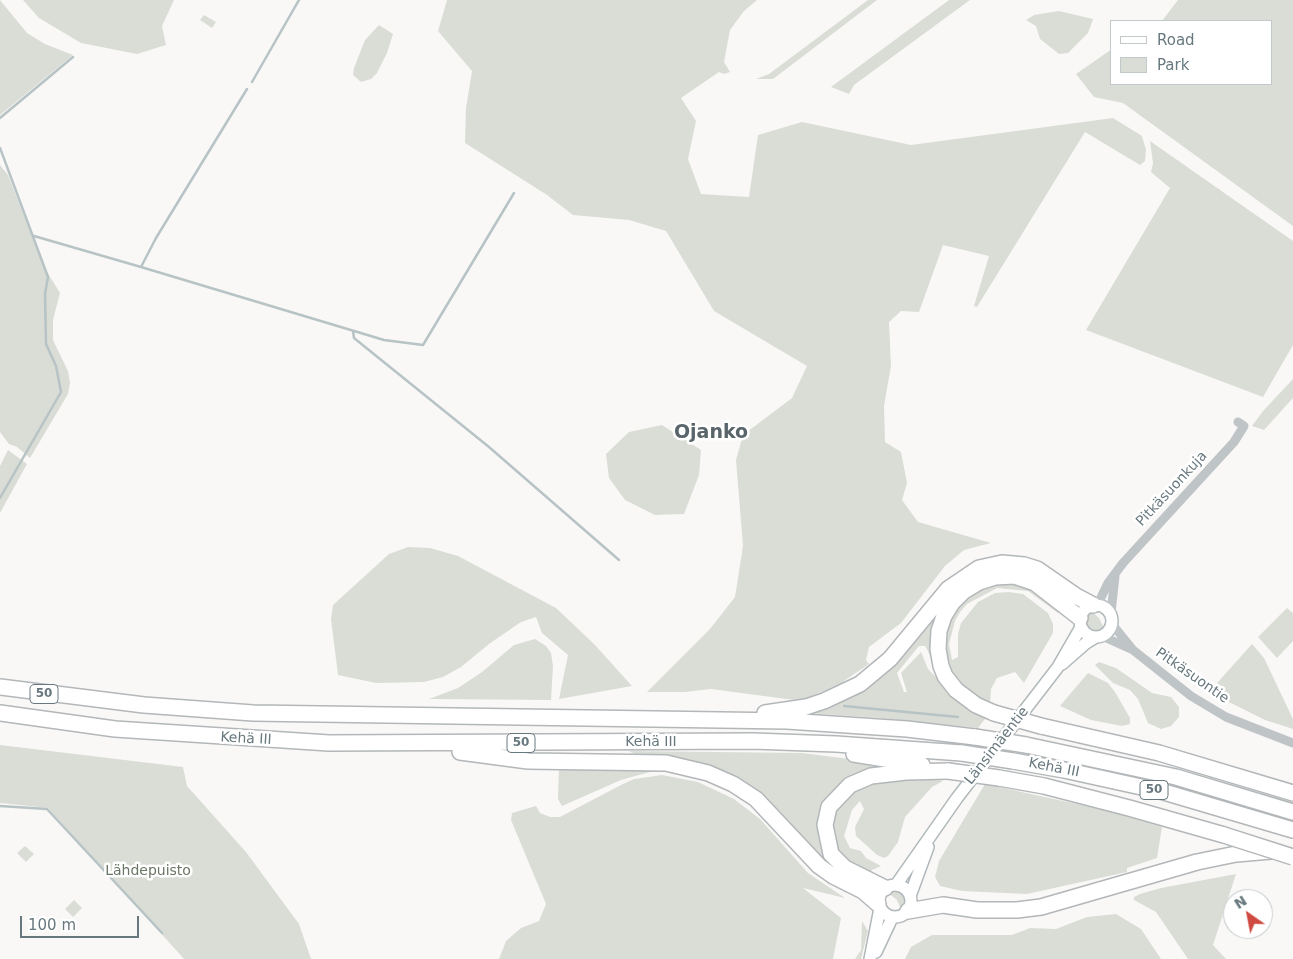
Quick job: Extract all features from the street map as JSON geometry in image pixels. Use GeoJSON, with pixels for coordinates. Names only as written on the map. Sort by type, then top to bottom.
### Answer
{"type":"FeatureCollection","features":[{"type":"Feature","properties":{"kind":"highway"},"geometry":{"type":"LineString","coordinates":[[719,720],[806,707],[860,684],[896,653],[948,589],[979,568],[1002,563],[1024,565],[1037,569],[1095,605]]}},
{"type":"Feature","properties":{"kind":"highway"},"geometry":{"type":"LineString","coordinates":[[1080,623],[1035,583],[1014,576],[995,577],[979,582],[964,591],[952,603],[944,616],[939,631],[938,649],[941,666],[945,676],[956,690],[976,705],[994,713],[1041,726],[1159,753],[1293,793]]}},
{"type":"Feature","properties":{"kind":"highway"},"geometry":{"type":"LineString","coordinates":[[0,677],[56,687],[88,699]]}},
{"type":"Feature","properties":{"kind":"highway","name":"Kehä III"},"geometry":{"type":"LineString","coordinates":[[0,687],[88,699],[207,710],[315,716],[719,720],[847,724],[975,737],[1026,745],[1176,776],[1293,812]]}},
{"type":"Feature","properties":{"kind":"highway","name":"Kehä III"},"geometry":{"type":"LineString","coordinates":[[0,713],[70,724],[194,736],[329,744],[714,742],[836,744],[962,754],[1064,770],[1164,792],[1293,830]]}},
{"type":"Feature","properties":{"kind":"highway"},"geometry":{"type":"LineString","coordinates":[[0,723],[39,727],[70,724]]}},
{"type":"Feature","properties":{"kind":"highway"},"geometry":{"type":"LineString","coordinates":[[714,742],[754,748],[834,752],[921,764],[948,771],[1044,786],[1224,835],[1293,857]]}},
{"type":"Feature","properties":{"kind":"highway"},"geometry":{"type":"LineString","coordinates":[[329,744],[381,751],[490,754],[528,761],[666,762],[694,768],[733,784],[756,800],[780,822],[819,866],[833,876],[863,891],[879,906]]}},
{"type":"Feature","properties":{"kind":"highway"},"geometry":{"type":"LineString","coordinates":[[891,886],[845,868],[831,854],[825,825],[829,807],[850,785],[871,776],[906,772],[948,771]]}},
{"type":"Feature","properties":{"kind":"highway"},"geometry":{"type":"LineString","coordinates":[[909,903],[944,905],[977,910],[1017,910],[1041,907],[1220,857],[1253,852],[1293,852]]}},
{"type":"Feature","properties":{"kind":"main road"},"geometry":{"type":"LineString","coordinates":[[1095,605],[1108,609],[1112,619],[1110,629],[1099,637],[1087,635],[1080,623],[1082,612],[1095,605]]}},
{"type":"Feature","properties":{"kind":"main road","name":"Länsimäentie"},"geometry":{"type":"LineString","coordinates":[[891,886],[1058,667],[1080,623]]}},
{"type":"Feature","properties":{"kind":"main road","name":"Länsimäentie"},"geometry":{"type":"LineString","coordinates":[[1058,667],[1068,661],[1086,643],[1099,637]]}},
{"type":"Feature","properties":{"kind":"main road","name":"Länsimäentie"},"geometry":{"type":"LineString","coordinates":[[909,903],[919,866],[937,827]]}},
{"type":"Feature","properties":{"kind":"main road"},"geometry":{"type":"LineString","coordinates":[[871,959],[879,898],[891,886],[902,887],[909,903],[900,917],[892,918],[886,916],[879,906]]}},
{"type":"Feature","properties":{"kind":"main road"},"geometry":{"type":"LineString","coordinates":[[871,959],[892,918]]}},
{"type":"Feature","properties":{"kind":"street","name":"Pitkäsuonkuja"},"geometry":{"type":"LineString","coordinates":[[1095,605],[1108,582],[1115,576],[1129,556],[1234,442],[1244,426],[1238,422]]}},
{"type":"Feature","properties":{"kind":"street","name":"Pitkäsuonkuja"},"geometry":{"type":"LineString","coordinates":[[1112,619],[1115,576]]}},
{"type":"Feature","properties":{"kind":"street","name":"Pitkäsuontie"},"geometry":{"type":"LineString","coordinates":[[1112,619],[1133,650],[1191,696],[1226,717],[1293,743]]}},
{"type":"Feature","properties":{"kind":"street","name":"Pitkäsuontie"},"geometry":{"type":"LineString","coordinates":[[1099,637],[1133,650]]}},
{"type":"Feature","properties":{"kind":"green space"},"geometry":{"type":"Polygon","coordinates":[[[0,0],[27,33],[45,44],[73,55],[0,115],[0,0]]]}},
{"type":"Feature","properties":{"kind":"green space"},"geometry":{"type":"Polygon","coordinates":[[[23,0],[174,0],[162,26],[166,45],[137,54],[81,43],[39,18],[23,0]]]}},
{"type":"Feature","properties":{"kind":"green space"},"geometry":{"type":"Polygon","coordinates":[[[447,0],[757,0],[744,11],[730,30],[724,62],[730,72],[724,74],[719,72],[681,98],[696,121],[688,159],[701,194],[749,197],[758,135],[802,122],[911,145],[1113,118],[1142,136],[1146,150],[1145,161],[1140,165],[1085,132],[977,307],[974,306],[989,256],[943,245],[919,312],[901,311],[889,322],[891,366],[884,406],[885,442],[901,452],[907,483],[902,500],[918,522],[991,543],[964,550],[945,566],[901,623],[869,647],[866,660],[869,664],[841,683],[808,698],[794,700],[711,689],[685,692],[647,692],[710,629],[735,597],[743,546],[736,460],[743,435],[792,398],[807,366],[714,311],[666,231],[629,220],[573,215],[547,195],[465,143],[466,108],[472,71],[438,31],[447,0]]]}},
{"type":"Feature","properties":{"kind":"green space"},"geometry":{"type":"Polygon","coordinates":[[[868,0],[877,0],[773,79],[756,79],[769,74],[868,0]]]}},
{"type":"Feature","properties":{"kind":"green space"},"geometry":{"type":"Polygon","coordinates":[[[949,0],[970,0],[854,85],[849,94],[831,87],[949,0]]]}},
{"type":"Feature","properties":{"kind":"green space"},"geometry":{"type":"Polygon","coordinates":[[[1178,0],[1293,0],[1293,226],[1123,103],[1094,97],[1076,74],[1110,50],[1110,85],[1273,85],[1273,20],[1163,20],[1178,0]]]}},
{"type":"Feature","properties":{"kind":"green space"},"geometry":{"type":"Polygon","coordinates":[[[1059,11],[1093,19],[1088,33],[1068,53],[1059,54],[1040,39],[1036,26],[1026,20],[1034,15],[1059,11]]]}},
{"type":"Feature","properties":{"kind":"green space"},"geometry":{"type":"Polygon","coordinates":[[[204,15],[216,22],[212,28],[200,20],[204,15]]]}},
{"type":"Feature","properties":{"kind":"green space"},"geometry":{"type":"Polygon","coordinates":[[[379,25],[393,34],[387,53],[377,73],[371,79],[361,82],[353,75],[354,68],[365,40],[379,25]]]}},
{"type":"Feature","properties":{"kind":"green space"},"geometry":{"type":"Polygon","coordinates":[[[1150,141],[1293,241],[1293,345],[1263,397],[1086,330],[1170,188],[1151,172],[1153,163],[1150,141]]]}},
{"type":"Feature","properties":{"kind":"green space"},"geometry":{"type":"Polygon","coordinates":[[[0,165],[8,175],[44,267],[60,293],[53,320],[53,340],[68,371],[70,383],[68,394],[30,458],[17,447],[9,444],[0,432],[0,165]]]}},
{"type":"Feature","properties":{"kind":"green space"},"geometry":{"type":"Polygon","coordinates":[[[1293,379],[1293,398],[1264,430],[1252,426],[1263,411],[1293,379]]]}},
{"type":"Feature","properties":{"kind":"green space"},"geometry":{"type":"Polygon","coordinates":[[[662,425],[701,450],[699,475],[684,514],[655,515],[625,500],[609,478],[606,454],[629,432],[662,425]]]}},
{"type":"Feature","properties":{"kind":"green space"},"geometry":{"type":"Polygon","coordinates":[[[8,450],[27,464],[0,513],[0,466],[8,450]]]}},
{"type":"Feature","properties":{"kind":"green space"},"geometry":{"type":"Polygon","coordinates":[[[408,547],[430,548],[458,556],[556,608],[595,645],[632,686],[559,699],[568,655],[542,633],[536,617],[521,622],[489,644],[461,667],[443,677],[424,682],[376,683],[338,675],[331,619],[333,605],[389,554],[408,547]]]}},
{"type":"Feature","properties":{"kind":"green space"},"geometry":{"type":"Polygon","coordinates":[[[1002,566],[1028,569],[1064,592],[1061,596],[1046,584],[1027,575],[1003,572],[974,580],[962,588],[946,605],[936,626],[934,643],[936,658],[948,687],[969,704],[988,715],[978,728],[881,718],[804,713],[846,697],[867,686],[901,658],[952,590],[972,575],[991,567],[1002,566]],[[919,646],[897,673],[904,692],[907,692],[901,673],[921,652],[928,669],[938,679],[925,646],[919,646]]]}},
{"type":"Feature","properties":{"kind":"green space"},"geometry":{"type":"Polygon","coordinates":[[[994,582],[1016,582],[1035,588],[1063,608],[1058,613],[1028,591],[997,588],[967,604],[960,612],[955,621],[949,644],[952,660],[958,657],[958,634],[961,623],[978,602],[995,593],[1023,594],[1048,613],[1053,624],[1053,633],[1024,683],[1015,672],[997,678],[991,689],[990,705],[967,692],[948,669],[943,640],[954,609],[967,595],[994,582]]]}},
{"type":"Feature","properties":{"kind":"green space"},"geometry":{"type":"Polygon","coordinates":[[[1287,608],[1293,613],[1293,641],[1277,658],[1258,637],[1287,608]]]}},
{"type":"Feature","properties":{"kind":"green space"},"geometry":{"type":"Polygon","coordinates":[[[1091,611],[1099,618],[1104,628],[1097,631],[1088,627],[1086,618],[1091,611]]]}},
{"type":"Feature","properties":{"kind":"green space"},"geometry":{"type":"Polygon","coordinates":[[[535,639],[546,646],[551,653],[553,666],[551,700],[429,699],[458,688],[482,672],[514,645],[535,639]]]}},
{"type":"Feature","properties":{"kind":"green space"},"geometry":{"type":"Polygon","coordinates":[[[1252,644],[1264,658],[1293,719],[1293,729],[1265,720],[1209,692],[1252,644]]]}},
{"type":"Feature","properties":{"kind":"green space"},"geometry":{"type":"Polygon","coordinates":[[[1099,662],[1116,668],[1152,693],[1171,697],[1179,707],[1179,717],[1171,726],[1161,729],[1148,723],[1138,699],[1130,690],[1113,683],[1095,665],[1099,662]]]}},
{"type":"Feature","properties":{"kind":"green space"},"geometry":{"type":"Polygon","coordinates":[[[1088,673],[1108,683],[1130,718],[1130,724],[1122,726],[1091,720],[1060,706],[1088,673]]]}},
{"type":"Feature","properties":{"kind":"green space","name":"Lähdepuisto"},"geometry":{"type":"Polygon","coordinates":[[[0,745],[183,767],[187,786],[246,852],[299,924],[311,959],[184,959],[48,808],[0,803],[0,745]]]}},
{"type":"Feature","properties":{"kind":"green space"},"geometry":{"type":"Polygon","coordinates":[[[629,751],[802,753],[898,765],[877,770],[824,810],[842,870],[824,865],[756,793],[639,757],[629,751]]]}},
{"type":"Feature","properties":{"kind":"green space"},"geometry":{"type":"Polygon","coordinates":[[[559,766],[687,771],[741,794],[860,894],[859,898],[820,877],[759,811],[739,796],[719,786],[700,778],[669,771],[650,772],[621,780],[562,806],[558,799],[559,766]]]}},
{"type":"Feature","properties":{"kind":"green space"},"geometry":{"type":"Polygon","coordinates":[[[662,775],[698,782],[734,799],[760,819],[808,873],[845,898],[803,888],[841,918],[833,959],[499,959],[506,941],[521,928],[539,921],[546,904],[511,820],[512,813],[536,806],[540,813],[550,817],[560,817],[634,779],[662,775]]]}},
{"type":"Feature","properties":{"kind":"green space"},"geometry":{"type":"Polygon","coordinates":[[[922,777],[943,781],[932,787],[905,817],[898,842],[888,856],[884,858],[877,855],[856,836],[855,827],[864,809],[860,801],[852,810],[844,836],[850,848],[861,851],[866,858],[881,866],[872,870],[868,875],[840,856],[832,840],[833,811],[858,785],[922,777]]]}},
{"type":"Feature","properties":{"kind":"green space"},"geometry":{"type":"Polygon","coordinates":[[[985,784],[1109,811],[1162,827],[1157,858],[1127,868],[1127,872],[1027,894],[962,891],[940,886],[935,877],[939,861],[985,784]]]}},
{"type":"Feature","properties":{"kind":"green space"},"geometry":{"type":"Polygon","coordinates":[[[25,846],[34,854],[26,862],[17,853],[25,846]]]}},
{"type":"Feature","properties":{"kind":"green space"},"geometry":{"type":"Polygon","coordinates":[[[1236,874],[1231,889],[1223,889],[1223,914],[1213,945],[1226,959],[1188,959],[1156,912],[1134,900],[1134,897],[1140,894],[1161,888],[1236,874]]]}},
{"type":"Feature","properties":{"kind":"green space"},"geometry":{"type":"Polygon","coordinates":[[[894,889],[901,891],[904,896],[904,903],[900,907],[897,900],[887,892],[894,889]]]}},
{"type":"Feature","properties":{"kind":"green space"},"geometry":{"type":"Polygon","coordinates":[[[74,900],[82,908],[73,917],[65,909],[74,900]]]}},
{"type":"Feature","properties":{"kind":"green space"},"geometry":{"type":"Polygon","coordinates":[[[1116,914],[1141,929],[1161,959],[905,959],[911,947],[932,935],[1012,935],[1030,928],[1056,929],[1087,917],[1116,914]]]}},
{"type":"Feature","properties":{"kind":"green space"},"geometry":{"type":"Polygon","coordinates":[[[862,921],[868,931],[861,959],[855,959],[861,950],[862,921]]]}},
{"type":"Feature","properties":{"kind":"waterway"},"geometry":{"type":"LineString","coordinates":[[252,82],[299,0]]}},
{"type":"Feature","properties":{"kind":"waterway"},"geometry":{"type":"LineString","coordinates":[[0,118],[73,57]]}},
{"type":"Feature","properties":{"kind":"waterway"},"geometry":{"type":"LineString","coordinates":[[34,236],[141,267],[156,238],[247,89]]}},
{"type":"Feature","properties":{"kind":"waterway"},"geometry":{"type":"LineString","coordinates":[[0,148],[48,277],[45,294],[46,344],[56,366],[61,392],[0,498]]}},
{"type":"Feature","properties":{"kind":"waterway"},"geometry":{"type":"LineString","coordinates":[[141,267],[384,340],[423,345],[514,193]]}},
{"type":"Feature","properties":{"kind":"waterway"},"geometry":{"type":"LineString","coordinates":[[353,331],[354,338],[489,447],[619,560]]}},
{"type":"Feature","properties":{"kind":"waterway"},"geometry":{"type":"LineString","coordinates":[[844,706],[958,717]]}},
{"type":"Feature","properties":{"kind":"waterway"},"geometry":{"type":"LineString","coordinates":[[0,806],[47,809],[162,933]]}},
{"type":"Feature","properties":{"kind":"district","name":"Ojanko"},"geometry":{"type":"Point","coordinates":[711,433]}}]}
